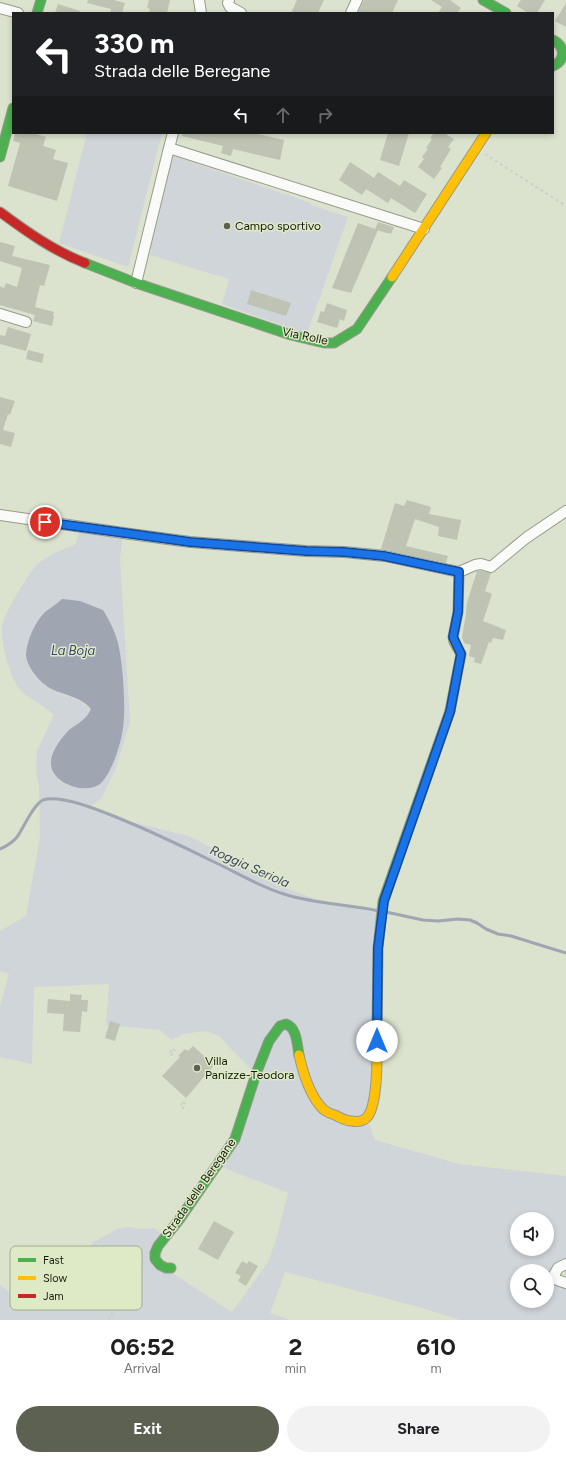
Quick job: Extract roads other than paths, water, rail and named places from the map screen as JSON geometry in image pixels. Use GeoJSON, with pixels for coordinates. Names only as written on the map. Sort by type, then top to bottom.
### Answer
{"type":"FeatureCollection","features":[{"type":"Feature","properties":{"kind":"street"},"geometry":{"type":"LineString","coordinates":[[37,12],[41,0]]}},
{"type":"Feature","properties":{"kind":"street"},"geometry":{"type":"LineString","coordinates":[[199,0],[201,12]]}},
{"type":"Feature","properties":{"kind":"street"},"geometry":{"type":"LineString","coordinates":[[229,0],[228,3],[230,7],[239,12]]}},
{"type":"Feature","properties":{"kind":"street"},"geometry":{"type":"LineString","coordinates":[[351,12],[357,0]]}},
{"type":"Feature","properties":{"kind":"street"},"geometry":{"type":"LineString","coordinates":[[483,0],[504,12]]}},
{"type":"Feature","properties":{"kind":"street"},"geometry":{"type":"LineString","coordinates":[[0,8],[14,12]]}},
{"type":"Feature","properties":{"kind":"street"},"geometry":{"type":"LineString","coordinates":[[554,40],[559,42],[564,47],[565,51],[562,61],[559,64]]}},
{"type":"Feature","properties":{"kind":"street"},"geometry":{"type":"LineString","coordinates":[[0,157],[4,125],[12,110]]}},
{"type":"Feature","properties":{"kind":"street"},"geometry":{"type":"LineString","coordinates":[[136,283],[173,134]]}},
{"type":"Feature","properties":{"kind":"street","name":"Via Rolle"},"geometry":{"type":"LineString","coordinates":[[0,212],[46,245],[72,258],[136,283],[291,335],[324,343],[334,343],[350,336],[357,329],[485,134]]}},
{"type":"Feature","properties":{"kind":"street"},"geometry":{"type":"LineString","coordinates":[[170,148],[424,229]]}},
{"type":"Feature","properties":{"kind":"street"},"geometry":{"type":"LineString","coordinates":[[0,314],[26,322]]}},
{"type":"Feature","properties":{"kind":"street"},"geometry":{"type":"LineString","coordinates":[[0,515],[190,542],[384,556],[459,572],[475,565],[482,564],[492,567],[526,538],[566,511]]}},
{"type":"Feature","properties":{"kind":"street","name":"Strada delle Beregane"},"geometry":{"type":"LineString","coordinates":[[171,1268],[166,1268],[160,1265],[155,1259],[154,1253],[179,1220],[235,1139],[256,1074],[269,1041],[280,1026],[286,1024],[291,1026],[294,1031],[303,1072],[312,1094],[324,1110],[346,1121],[358,1122],[367,1118],[370,1113],[374,1097],[377,1072],[378,948],[382,910],[450,712],[461,654],[453,637],[458,612],[459,572]]}},
{"type":"Feature","properties":{"kind":"street"},"geometry":{"type":"LineString","coordinates":[[566,1264],[558,1268],[554,1275],[557,1280],[566,1283]]}},
{"type":"Feature","properties":{"kind":"water","name":"La Boja"},"geometry":{"type":"Polygon","coordinates":[[[62,599],[80,601],[103,610],[110,622],[118,643],[124,685],[123,728],[120,742],[109,772],[101,783],[95,787],[78,788],[70,786],[56,776],[52,769],[51,761],[53,752],[60,740],[69,730],[84,719],[91,709],[82,701],[53,690],[44,684],[30,668],[26,654],[30,637],[41,616],[62,599]]]}},
{"type":"Feature","properties":{"kind":"waterway","name":"Roggia Seriola"},"geometry":{"type":"LineString","coordinates":[[0,849],[17,837],[32,811],[39,803],[43,800],[59,799],[90,807],[128,822],[176,843],[274,891],[307,900],[379,911]]}},
{"type":"Feature","properties":{"kind":"waterway","name":"Roggia Seriola"},"geometry":{"type":"LineString","coordinates":[[386,912],[423,920],[470,920],[498,934],[511,936],[566,953]]}},
{"type":"Feature","properties":{"kind":"place","name":"Campo sportivo"},"geometry":{"type":"Point","coordinates":[227,226]}},
{"type":"Feature","properties":{"kind":"place","name":"Villa Panizze-Teodora"},"geometry":{"type":"Point","coordinates":[197,1068]}}]}
